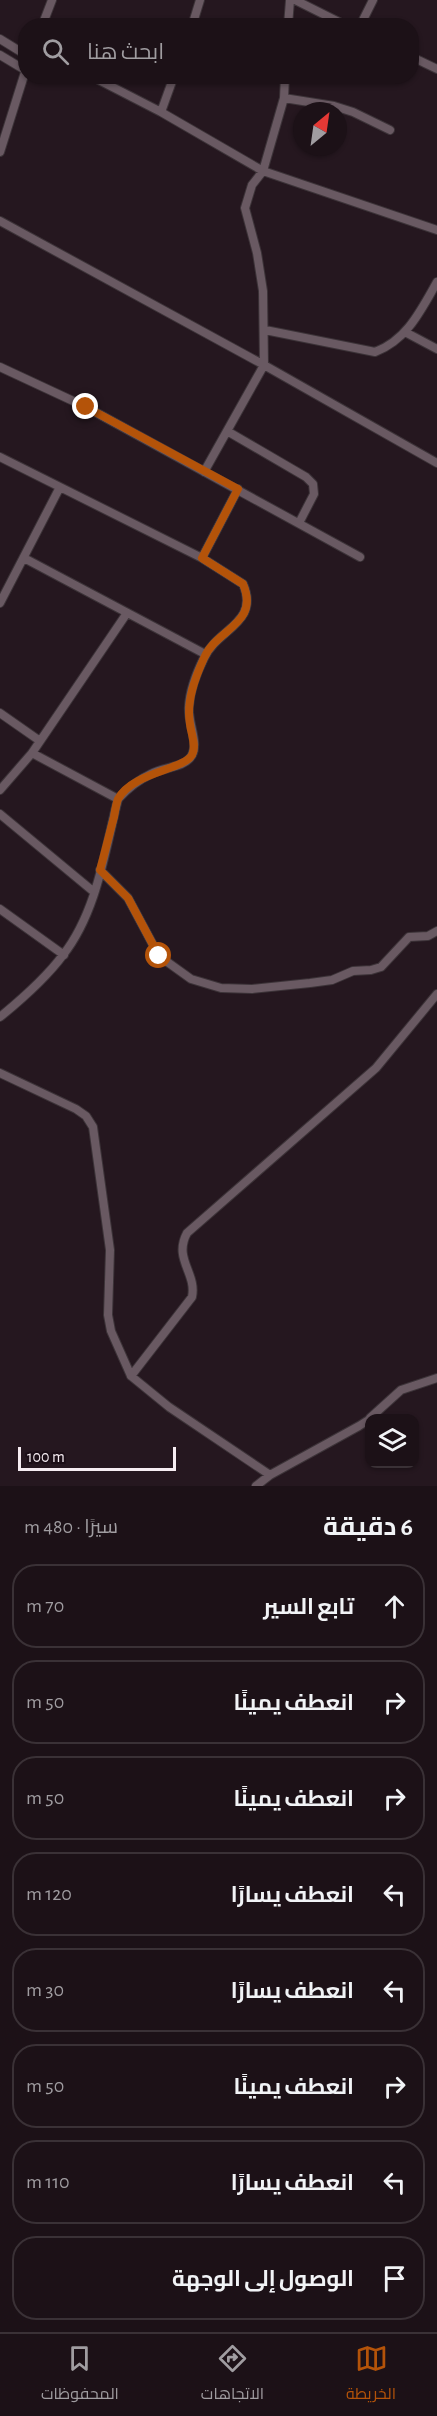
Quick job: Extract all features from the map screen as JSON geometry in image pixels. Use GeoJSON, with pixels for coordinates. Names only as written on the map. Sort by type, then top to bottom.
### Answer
{"type":"FeatureCollection","features":[{"type":"Feature","properties":{"kind":"street"},"geometry":{"type":"LineString","coordinates":[[45,18],[52,0]]}},
{"type":"Feature","properties":{"kind":"street"},"geometry":{"type":"LineString","coordinates":[[194,18],[200,0]]}},
{"type":"Feature","properties":{"kind":"street"},"geometry":{"type":"LineString","coordinates":[[289,18],[290,0]]}},
{"type":"Feature","properties":{"kind":"street"},"geometry":{"type":"LineString","coordinates":[[295,0],[331,18]]}},
{"type":"Feature","properties":{"kind":"street"},"geometry":{"type":"LineString","coordinates":[[364,18],[373,0]]}},
{"type":"Feature","properties":{"kind":"street"},"geometry":{"type":"LineString","coordinates":[[0,39],[18,50]]}},
{"type":"Feature","properties":{"kind":"street"},"geometry":{"type":"LineString","coordinates":[[0,55],[18,66]]}},
{"type":"Feature","properties":{"kind":"street"},"geometry":{"type":"LineString","coordinates":[[419,61],[437,69]]}},
{"type":"Feature","properties":{"kind":"street"},"geometry":{"type":"LineString","coordinates":[[0,152],[21,84]]}},
{"type":"Feature","properties":{"kind":"street"},"geometry":{"type":"LineString","coordinates":[[107,84],[161,112],[263,171],[437,230]]}},
{"type":"Feature","properties":{"kind":"street"},"geometry":{"type":"LineString","coordinates":[[161,112],[171,84]]}},
{"type":"Feature","properties":{"kind":"street"},"geometry":{"type":"LineString","coordinates":[[204,472],[264,365],[265,330],[262,282],[246,208],[252,185],[263,171],[284,98],[285,84]]}},
{"type":"Feature","properties":{"kind":"street"},"geometry":{"type":"LineString","coordinates":[[284,98],[334,106],[353,112],[390,130]]}},
{"type":"Feature","properties":{"kind":"street"},"geometry":{"type":"LineString","coordinates":[[0,221],[264,365],[437,463]]}},
{"type":"Feature","properties":{"kind":"street"},"geometry":{"type":"LineString","coordinates":[[265,330],[375,352],[405,332],[414,323],[437,282]]}},
{"type":"Feature","properties":{"kind":"street"},"geometry":{"type":"LineString","coordinates":[[405,332],[437,349]]}},
{"type":"Feature","properties":{"kind":"street"},"geometry":{"type":"LineString","coordinates":[[0,367],[86,407],[360,557]]}},
{"type":"Feature","properties":{"kind":"street"},"geometry":{"type":"LineString","coordinates":[[227,431],[306,477],[313,484],[314,494],[298,523]]}},
{"type":"Feature","properties":{"kind":"street"},"geometry":{"type":"LineString","coordinates":[[0,457],[202,558],[243,584],[247,603],[237,623],[214,641],[206,654],[189,706],[189,723],[194,744],[191,757],[184,762],[153,772],[127,789],[118,799],[94,892],[75,936],[64,955],[0,1017]]}},
{"type":"Feature","properties":{"kind":"street"},"geometry":{"type":"LineString","coordinates":[[0,603],[60,487]]}},
{"type":"Feature","properties":{"kind":"street"},"geometry":{"type":"LineString","coordinates":[[202,558],[238,489]]}},
{"type":"Feature","properties":{"kind":"street"},"geometry":{"type":"LineString","coordinates":[[24,558],[206,654]]}},
{"type":"Feature","properties":{"kind":"street"},"geometry":{"type":"LineString","coordinates":[[0,790],[32,753],[127,613]]}},
{"type":"Feature","properties":{"kind":"street"},"geometry":{"type":"LineString","coordinates":[[0,713],[40,741]]}},
{"type":"Feature","properties":{"kind":"street"},"geometry":{"type":"LineString","coordinates":[[32,753],[118,799]]}},
{"type":"Feature","properties":{"kind":"street"},"geometry":{"type":"LineString","coordinates":[[0,814],[94,892]]}},
{"type":"Feature","properties":{"kind":"street"},"geometry":{"type":"LineString","coordinates":[[100,870],[128,898],[159,956],[191,979],[221,988],[252,989],[310,983],[332,980],[353,971],[381,968],[409,937],[428,936],[437,931]]}},
{"type":"Feature","properties":{"kind":"street"},"geometry":{"type":"LineString","coordinates":[[0,909],[64,955]]}},
{"type":"Feature","properties":{"kind":"street"},"geometry":{"type":"LineString","coordinates":[[131,1376],[192,1296],[194,1288],[182,1254],[181,1244],[187,1233],[376,1068],[437,994]]}},
{"type":"Feature","properties":{"kind":"street"},"geometry":{"type":"LineString","coordinates":[[0,1074],[76,1109],[86,1116],[93,1127],[110,1250],[108,1315],[111,1331],[131,1376],[169,1407],[270,1474]]}},
{"type":"Feature","properties":{"kind":"street"},"geometry":{"type":"LineString","coordinates":[[375,1414],[401,1390],[437,1378]]}},
{"type":"Feature","properties":{"kind":"street"},"geometry":{"type":"LineString","coordinates":[[256,1486],[270,1474],[365,1422]]}},
{"type":"Feature","properties":{"kind":"route"},"geometry":{"type":"LineString","coordinates":[[86,407],[238,489],[202,558],[240,580],[245,587],[246,609],[237,623],[214,641],[203,658],[189,706],[189,723],[194,744],[191,757],[139,780],[118,799],[100,870],[128,898],[159,956]]}}]}
